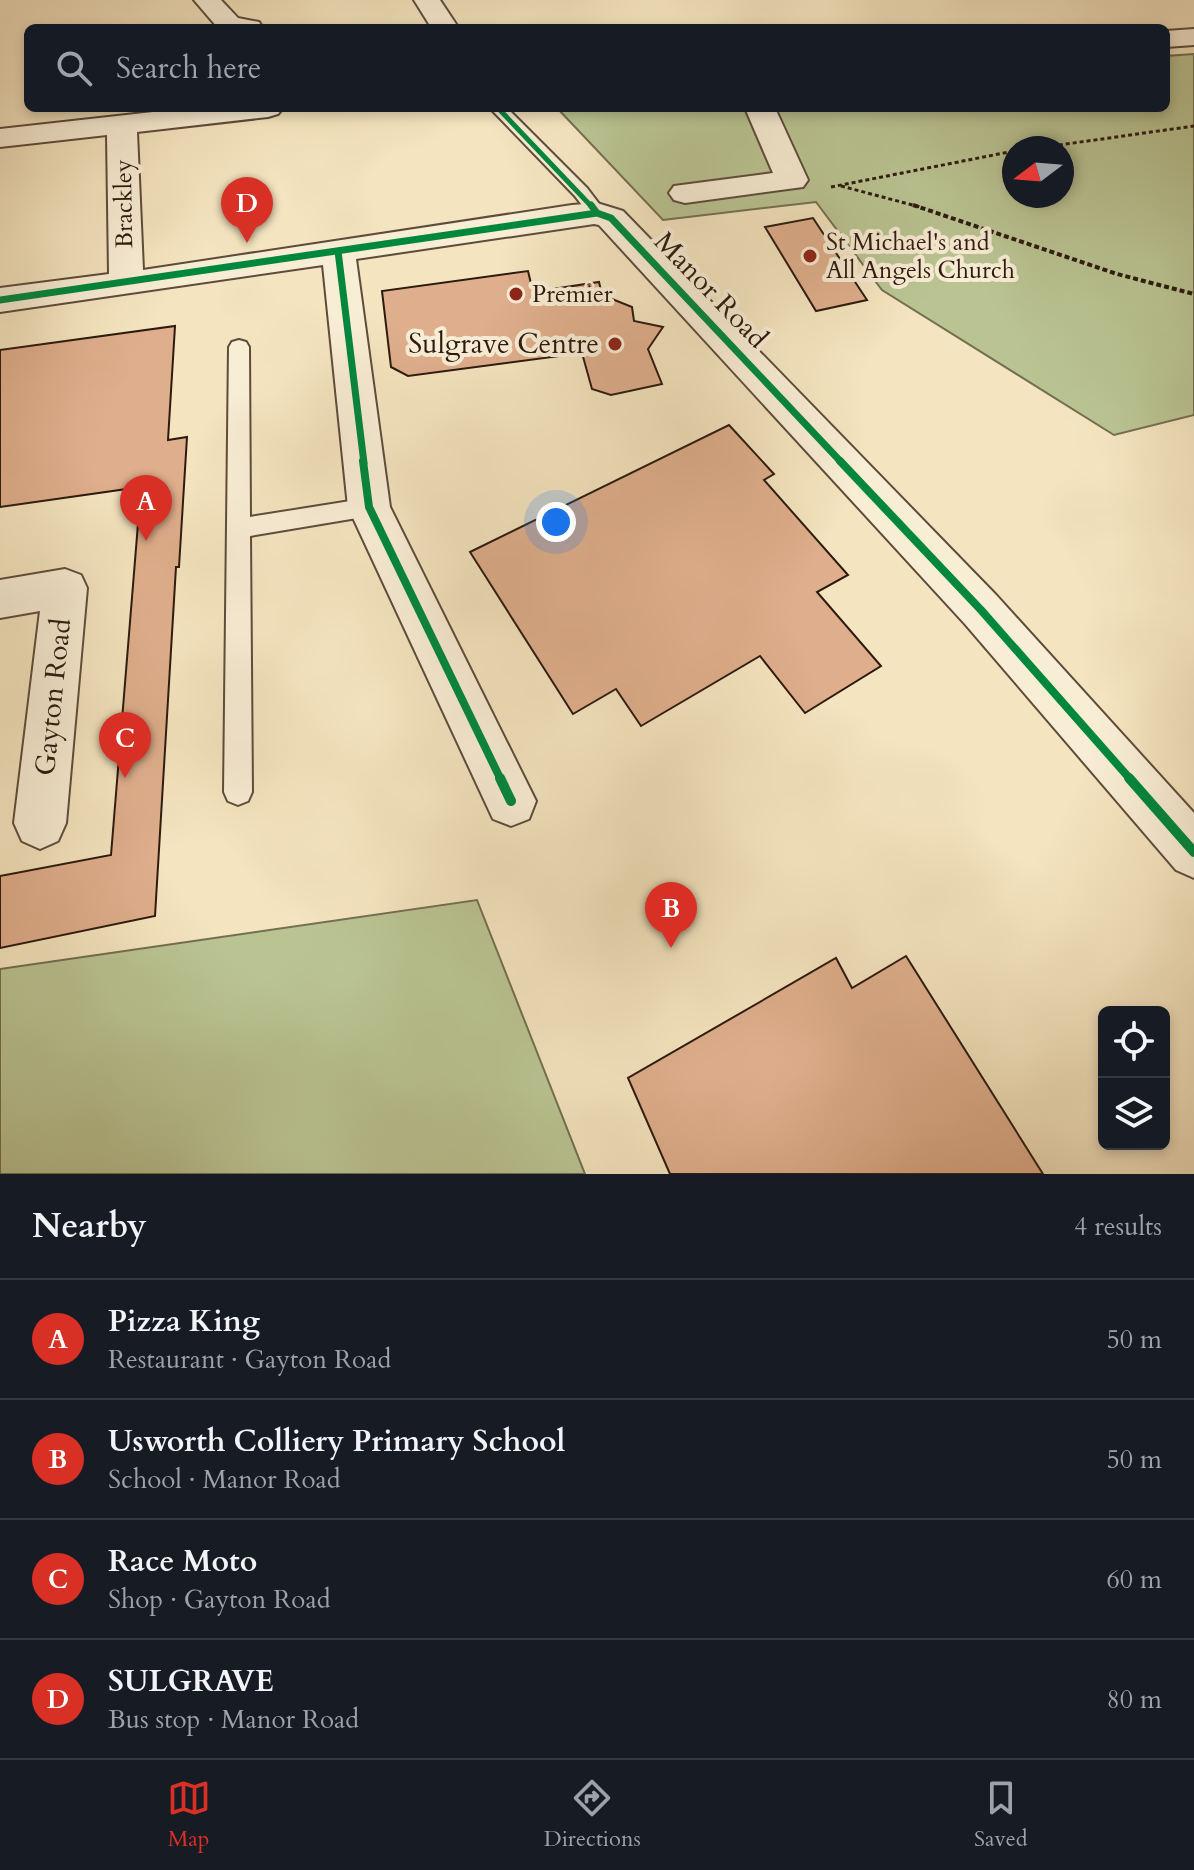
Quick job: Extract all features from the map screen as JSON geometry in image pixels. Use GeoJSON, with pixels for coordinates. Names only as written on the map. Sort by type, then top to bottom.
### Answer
{"type":"FeatureCollection","features":[{"type":"Feature","properties":{"kind":"street"},"geometry":{"type":"LineString","coordinates":[[207,0],[229,24]]}},
{"type":"Feature","properties":{"kind":"street"},"geometry":{"type":"LineString","coordinates":[[427,0],[441,24]]}},
{"type":"Feature","properties":{"kind":"street"},"geometry":{"type":"LineString","coordinates":[[1170,39],[1194,37]]}},
{"type":"Feature","properties":{"kind":"street","name":"Brackley"},"geometry":{"type":"LineString","coordinates":[[0,138],[232,112]]}},
{"type":"Feature","properties":{"kind":"street"},"geometry":{"type":"LineString","coordinates":[[685,193],[792,180],[762,112]]}},
{"type":"Feature","properties":{"kind":"street","name":"Brackley"},"geometry":{"type":"LineString","coordinates":[[122,124],[126,284]]}},
{"type":"Feature","properties":{"kind":"street"},"geometry":{"type":"LineString","coordinates":[[0,300],[597,213]]}},
{"type":"Feature","properties":{"kind":"street","name":"Manor Road"},"geometry":{"type":"LineString","coordinates":[[597,213],[611,218],[756,369],[981,610],[1194,852]]}},
{"type":"Feature","properties":{"kind":"street"},"geometry":{"type":"LineString","coordinates":[[338,251],[369,507],[511,801]]}},
{"type":"Feature","properties":{"kind":"street","name":"Gayton Road"},"geometry":{"type":"LineString","coordinates":[[0,599],[65,588],[40,823]]}},
{"type":"Feature","properties":{"kind":"lane"},"geometry":{"type":"LineString","coordinates":[[502,112],[581,192],[597,213]]}},
{"type":"Feature","properties":{"kind":"lane"},"geometry":{"type":"LineString","coordinates":[[238,792],[239,347]]}},
{"type":"Feature","properties":{"kind":"lane"},"geometry":{"type":"LineString","coordinates":[[239,528],[369,507]]}},
{"type":"Feature","properties":{"kind":"path"},"geometry":{"type":"LineString","coordinates":[[1074,143],[1194,126]]}},
{"type":"Feature","properties":{"kind":"path"},"geometry":{"type":"LineString","coordinates":[[840,186],[940,212],[1117,274],[1194,294]]}},
{"type":"Feature","properties":{"kind":"green space"},"geometry":{"type":"Polygon","coordinates":[[[1194,54],[1194,415],[1114,435],[882,290],[816,202],[663,220],[561,112],[1170,112],[1170,56],[1194,54]]]}},
{"type":"Feature","properties":{"kind":"green space"},"geometry":{"type":"Polygon","coordinates":[[[477,900],[585,1174],[0,1174],[0,969],[477,900]]]}},
{"type":"Feature","properties":{"kind":"building","name":"St Michael's and All Angels Church"},"geometry":{"type":"Polygon","coordinates":[[[813,218],[867,300],[816,311],[765,227],[813,218]]]}},
{"type":"Feature","properties":{"kind":"building"},"geometry":{"type":"Polygon","coordinates":[[[528,271],[533,292],[599,282],[602,295],[632,307],[634,321],[663,327],[648,349],[662,384],[611,395],[592,389],[582,353],[408,376],[391,367],[382,291],[528,271]]]}},
{"type":"Feature","properties":{"kind":"building"},"geometry":{"type":"Polygon","coordinates":[[[175,326],[168,440],[187,437],[155,916],[0,948],[0,876],[111,855],[141,487],[0,507],[0,350],[175,326]]]}},
{"type":"Feature","properties":{"kind":"building"},"geometry":{"type":"Polygon","coordinates":[[[729,425],[774,474],[764,480],[848,575],[817,592],[881,666],[805,713],[760,656],[641,726],[616,689],[573,714],[470,552],[729,425]]]}},
{"type":"Feature","properties":{"kind":"building"},"geometry":{"type":"Polygon","coordinates":[[[906,956],[1043,1174],[670,1174],[628,1078],[836,958],[852,988],[906,956]]]}},
{"type":"Feature","properties":{"kind":"cycle path"},"geometry":{"type":"LineString","coordinates":[[502,112],[581,192],[597,213]]}},
{"type":"Feature","properties":{"kind":"cycle path"},"geometry":{"type":"LineString","coordinates":[[0,300],[126,284],[572,215],[597,213],[611,218],[981,610],[1194,852]]}},
{"type":"Feature","properties":{"kind":"cycle path"},"geometry":{"type":"LineString","coordinates":[[338,251],[369,507],[511,801]]}},
{"type":"Feature","properties":{"kind":"place","name":"SULGRAVE"},"geometry":{"type":"Point","coordinates":[247,243]}},
{"type":"Feature","properties":{"kind":"place","name":"St Michael's and All Angels Church"},"geometry":{"type":"Point","coordinates":[810,256]}},
{"type":"Feature","properties":{"kind":"place","name":"Premier"},"geometry":{"type":"Point","coordinates":[516,294]}},
{"type":"Feature","properties":{"kind":"place","name":"Sulgrave Centre"},"geometry":{"type":"Point","coordinates":[615,344]}},
{"type":"Feature","properties":{"kind":"place","name":"Pizza King"},"geometry":{"type":"Point","coordinates":[146,541]}},
{"type":"Feature","properties":{"kind":"place","name":"Race Moto"},"geometry":{"type":"Point","coordinates":[125,778]}},
{"type":"Feature","properties":{"kind":"place","name":"Usworth Colliery Primary School"},"geometry":{"type":"Point","coordinates":[671,948]}}]}
